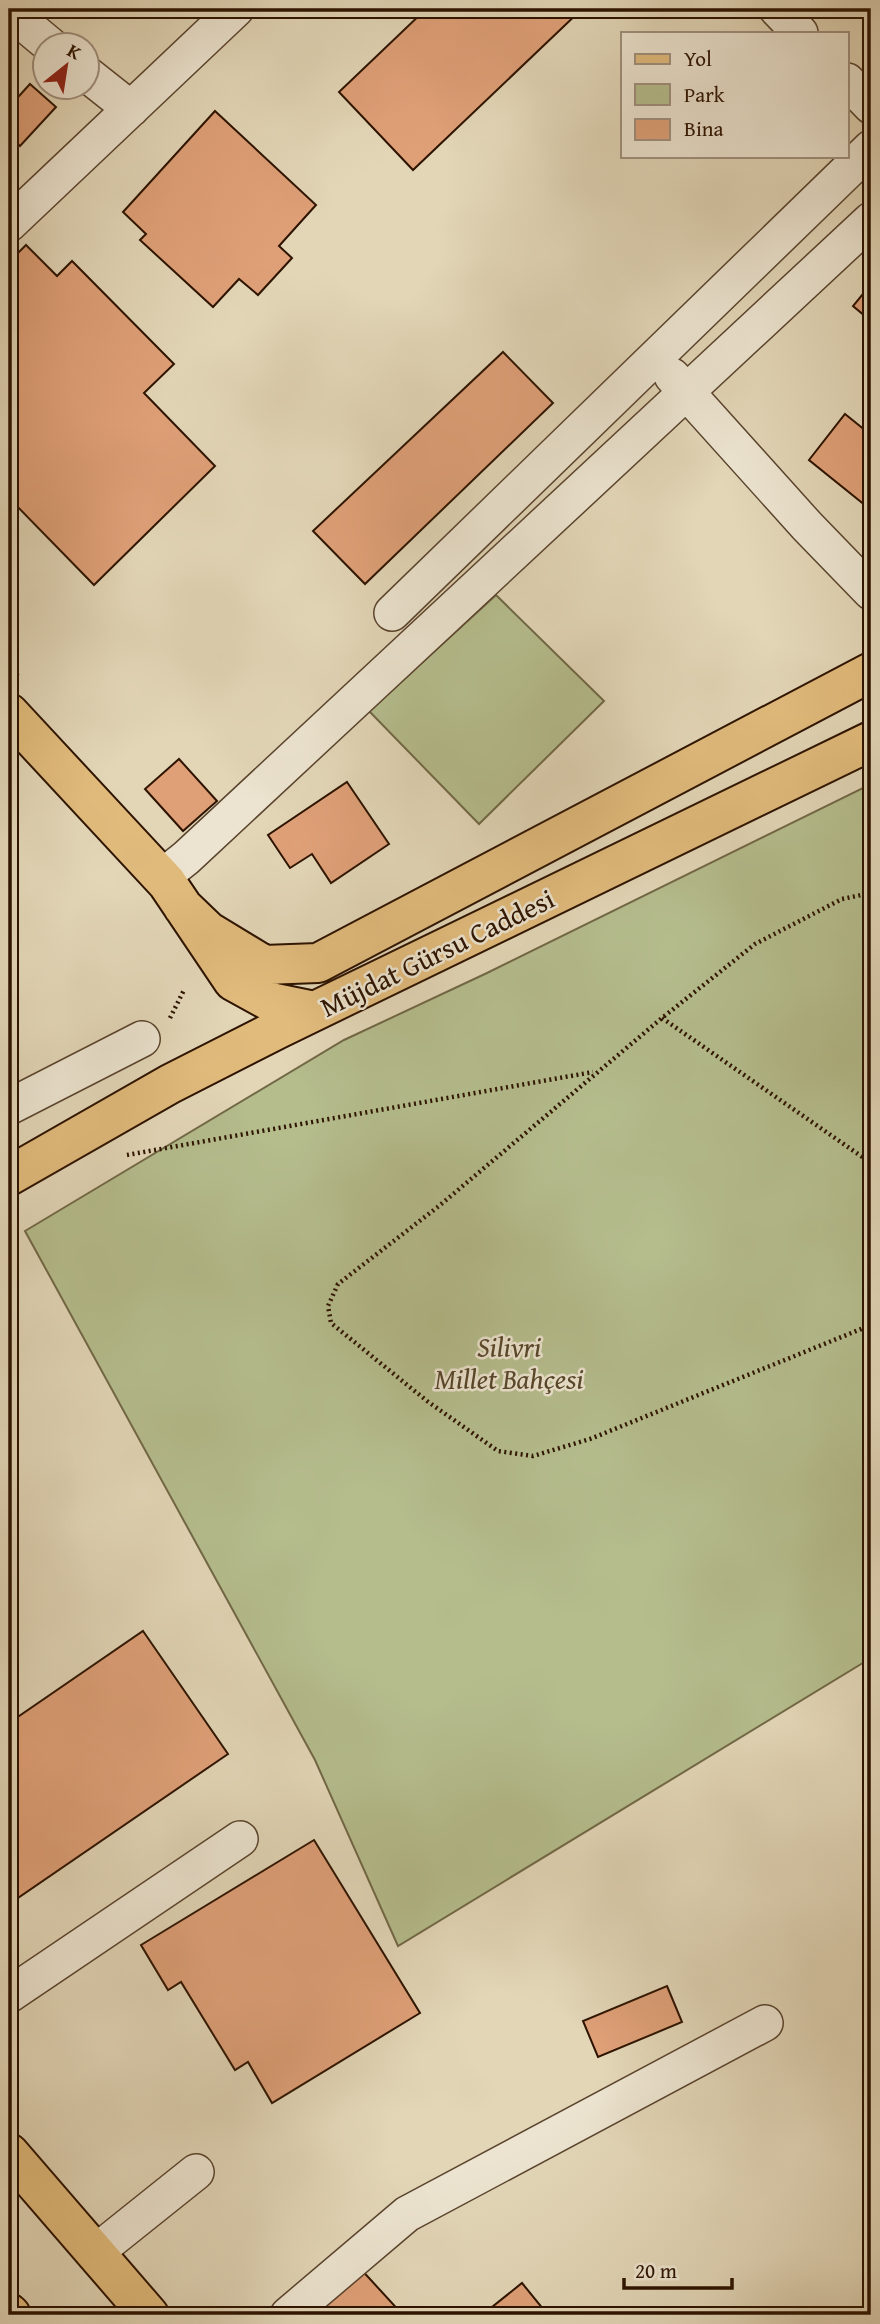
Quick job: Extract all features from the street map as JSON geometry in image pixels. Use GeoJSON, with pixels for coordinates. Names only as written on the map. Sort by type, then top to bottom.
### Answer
{"type":"FeatureCollection","features":[{"type":"Feature","properties":{"kind":"main road","name":"Müjdat Gürsu Caddesi"},"geometry":{"type":"LineString","coordinates":[[172,892],[208,931],[264,965],[318,963],[871,672]]}},
{"type":"Feature","properties":{"kind":"main road"},"geometry":{"type":"LineString","coordinates":[[9,713],[172,892],[233,981],[271,1002],[315,1011]]}},
{"type":"Feature","properties":{"kind":"main road","name":"Müjdat Gürsu Caddesi"},"geometry":{"type":"LineString","coordinates":[[9,1176],[170,1084],[871,741]]}},
{"type":"Feature","properties":{"kind":"main road"},"geometry":{"type":"LineString","coordinates":[[9,2153],[149,2315]]}},
{"type":"Feature","properties":{"kind":"street"},"geometry":{"type":"LineString","coordinates":[[9,224],[236,9]]}},
{"type":"Feature","properties":{"kind":"street"},"geometry":{"type":"LineString","coordinates":[[776,9],[799,32]]}},
{"type":"Feature","properties":{"kind":"street"},"geometry":{"type":"LineString","coordinates":[[9,11],[34,32]]}},
{"type":"Feature","properties":{"kind":"street"},"geometry":{"type":"LineString","coordinates":[[848,82],[871,106]]}},
{"type":"Feature","properties":{"kind":"street"},"geometry":{"type":"LineString","coordinates":[[102,86],[131,109]]}},
{"type":"Feature","properties":{"kind":"street"},"geometry":{"type":"LineString","coordinates":[[391,613],[871,148]]}},
{"type":"Feature","properties":{"kind":"street"},"geometry":{"type":"LineString","coordinates":[[172,892],[186,858],[871,220]]}},
{"type":"Feature","properties":{"kind":"street"},"geometry":{"type":"LineString","coordinates":[[654,359],[688,391],[807,526],[871,592]]}},
{"type":"Feature","properties":{"kind":"street"},"geometry":{"type":"LineString","coordinates":[[9,1107],[142,1039]]}},
{"type":"Feature","properties":{"kind":"street"},"geometry":{"type":"LineString","coordinates":[[9,1995],[240,1839]]}},
{"type":"Feature","properties":{"kind":"street"},"geometry":{"type":"LineString","coordinates":[[288,2315],[407,2214],[765,2023]]}},
{"type":"Feature","properties":{"kind":"street"},"geometry":{"type":"LineString","coordinates":[[96,2252],[196,2172]]}},
{"type":"Feature","properties":{"kind":"path"},"geometry":{"type":"LineString","coordinates":[[871,893],[842,899],[755,944],[597,1071],[439,1206],[338,1284],[328,1306],[331,1323],[427,1401],[498,1451],[533,1456],[590,1440],[871,1325]]}},
{"type":"Feature","properties":{"kind":"path"},"geometry":{"type":"LineString","coordinates":[[662,1018],[871,1163]]}},
{"type":"Feature","properties":{"kind":"path"},"geometry":{"type":"LineString","coordinates":[[121,1156],[597,1071]]}},
{"type":"Feature","properties":{"kind":"green space"},"geometry":{"type":"Polygon","coordinates":[[[496,595],[604,701],[479,824],[369,711],[496,595]]]}},
{"type":"Feature","properties":{"kind":"green space","name":"Silivri Millet Bahçesi"},"geometry":{"type":"Polygon","coordinates":[[[871,784],[871,1658],[398,1946],[315,1760],[25,1231],[344,1040],[487,973],[871,784]]]}},
{"type":"Feature","properties":{"kind":"building"},"geometry":{"type":"Polygon","coordinates":[[[426,9],[582,9],[413,170],[339,92],[426,9]]]}},
{"type":"Feature","properties":{"kind":"building"},"geometry":{"type":"Polygon","coordinates":[[[30,84],[32,102],[50,102],[56,107],[20,146],[9,135],[9,107],[30,84]]]}},
{"type":"Feature","properties":{"kind":"building"},"geometry":{"type":"Polygon","coordinates":[[[215,111],[316,205],[279,246],[292,258],[258,295],[239,279],[213,307],[140,240],[146,234],[123,212],[215,111]]]}},
{"type":"Feature","properties":{"kind":"building"},"geometry":{"type":"Polygon","coordinates":[[[26,245],[57,276],[72,261],[174,364],[144,393],[215,466],[94,585],[9,498],[9,262],[26,245]]]}},
{"type":"Feature","properties":{"kind":"building"},"geometry":{"type":"Polygon","coordinates":[[[871,284],[871,321],[853,306],[871,284]]]}},
{"type":"Feature","properties":{"kind":"building"},"geometry":{"type":"Polygon","coordinates":[[[503,352],[553,403],[365,584],[313,531],[503,352]]]}},
{"type":"Feature","properties":{"kind":"building"},"geometry":{"type":"Polygon","coordinates":[[[845,414],[871,435],[871,510],[809,460],[845,414]]]}},
{"type":"Feature","properties":{"kind":"building"},"geometry":{"type":"Polygon","coordinates":[[[179,759],[217,801],[183,831],[145,789],[179,759]]]}},
{"type":"Feature","properties":{"kind":"building"},"geometry":{"type":"Polygon","coordinates":[[[347,782],[389,844],[331,883],[312,854],[290,868],[268,835],[347,782]]]}},
{"type":"Feature","properties":{"kind":"building"},"geometry":{"type":"Polygon","coordinates":[[[143,1631],[228,1754],[12,1902],[9,1897],[9,1723],[143,1631]]]}},
{"type":"Feature","properties":{"kind":"building"},"geometry":{"type":"Polygon","coordinates":[[[314,1840],[420,2013],[272,2103],[248,2062],[235,2070],[181,1982],[168,1990],[141,1945],[314,1840]]]}},
{"type":"Feature","properties":{"kind":"building"},"geometry":{"type":"Polygon","coordinates":[[[667,1986],[682,2022],[598,2057],[583,2021],[667,1986]]]}},
{"type":"Feature","properties":{"kind":"building"},"geometry":{"type":"Polygon","coordinates":[[[358,2266],[403,2315],[324,2315],[315,2305],[358,2266]]]}},
{"type":"Feature","properties":{"kind":"building"},"geometry":{"type":"Polygon","coordinates":[[[522,2283],[548,2315],[482,2315],[522,2283]]]}}]}
